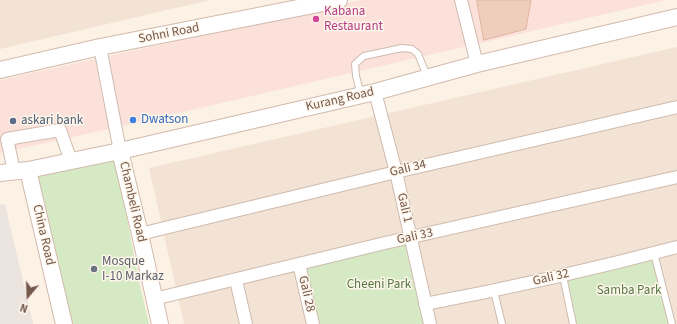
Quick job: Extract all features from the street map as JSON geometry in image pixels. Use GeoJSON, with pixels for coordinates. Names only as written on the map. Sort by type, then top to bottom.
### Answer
{"type":"FeatureCollection","features":[{"type":"Feature","properties":{"kind":"street","name":"Sohni Road"},"geometry":{"type":"LineString","coordinates":[[0,70],[100,47],[339,0]]}},
{"type":"Feature","properties":{"kind":"street"},"geometry":{"type":"LineString","coordinates":[[461,0],[477,64]]}},
{"type":"Feature","properties":{"kind":"street","name":"Kurang Road"},"geometry":{"type":"LineString","coordinates":[[14,171],[72,162],[120,151],[368,93],[477,64],[677,17]]}},
{"type":"Feature","properties":{"kind":"street"},"geometry":{"type":"LineString","coordinates":[[100,47],[120,151]]}},
{"type":"Feature","properties":{"kind":"street","name":"Gali 1"},"geometry":{"type":"LineString","coordinates":[[368,93],[396,172],[430,324]]}},
{"type":"Feature","properties":{"kind":"street","name":"Gali 34"},"geometry":{"type":"LineString","coordinates":[[140,234],[396,172],[677,107]]}},
{"type":"Feature","properties":{"kind":"street"},"geometry":{"type":"LineString","coordinates":[[14,171],[7,140],[60,130],[72,162]]}},
{"type":"Feature","properties":{"kind":"street","name":"Chambeli Road"},"geometry":{"type":"LineString","coordinates":[[120,151],[160,324]]}},
{"type":"Feature","properties":{"kind":"street","name":"China Road"},"geometry":{"type":"LineString","coordinates":[[14,171],[64,324]]}},
{"type":"Feature","properties":{"kind":"street","name":"Gali 33"},"geometry":{"type":"LineString","coordinates":[[154,299],[385,243],[677,177]]}},
{"type":"Feature","properties":{"kind":"street","name":"Gali 32"},"geometry":{"type":"LineString","coordinates":[[425,304],[563,276],[677,247]]}},
{"type":"Feature","properties":{"kind":"street","name":"Gali 28"},"geometry":{"type":"LineString","coordinates":[[299,264],[313,324]]}},
{"type":"Feature","properties":{"kind":"street"},"geometry":{"type":"LineString","coordinates":[[236,280],[246,324]]}},
{"type":"Feature","properties":{"kind":"lane"},"geometry":{"type":"LineString","coordinates":[[368,93],[356,76],[355,64],[364,56],[402,48],[412,49],[418,54],[427,78]]}},
{"type":"Feature","properties":{"kind":"lane"},"geometry":{"type":"LineString","coordinates":[[654,253],[672,324]]}},
{"type":"Feature","properties":{"kind":"lane"},"geometry":{"type":"LineString","coordinates":[[563,276],[573,324]]}},
{"type":"Feature","properties":{"kind":"lane"},"geometry":{"type":"LineString","coordinates":[[494,291],[502,324]]}},
{"type":"Feature","properties":{"kind":"shaded area"},"geometry":{"type":"Polygon","coordinates":[[[0,0],[210,0],[0,49],[0,0]]]}},
{"type":"Feature","properties":{"kind":"shaded area"},"geometry":{"type":"Polygon","coordinates":[[[362,0],[666,0],[0,153],[0,80],[362,0]]]}},
{"type":"Feature","properties":{"kind":"shaded area"},"geometry":{"type":"Polygon","coordinates":[[[677,47],[677,324],[184,324],[149,168],[677,47]]]}},
{"type":"Feature","properties":{"kind":"shaded area"},"geometry":{"type":"Polygon","coordinates":[[[5,204],[33,324],[0,324],[0,205],[5,204]]]}},
{"type":"Feature","properties":{"kind":"green space"},"geometry":{"type":"Polygon","coordinates":[[[115,156],[139,281],[149,324],[72,324],[35,173],[115,156]]]}},
{"type":"Feature","properties":{"kind":"green space","name":"Cheeni Park"},"geometry":{"type":"Polygon","coordinates":[[[413,236],[432,324],[316,324],[300,263],[413,236]]]}},
{"type":"Feature","properties":{"kind":"green space","name":"Samba Park"},"geometry":{"type":"Polygon","coordinates":[[[655,251],[673,324],[576,324],[564,272],[655,251]]]}},
{"type":"Feature","properties":{"kind":"building"},"geometry":{"type":"Polygon","coordinates":[[[477,0],[531,0],[526,29],[484,40],[477,0]]]}},
{"type":"Feature","properties":{"kind":"place","name":"Kabana Restaurant"},"geometry":{"type":"Point","coordinates":[316,19]}},
{"type":"Feature","properties":{"kind":"place","name":"Dwatson"},"geometry":{"type":"Point","coordinates":[133,120]}},
{"type":"Feature","properties":{"kind":"place","name":"askari bank"},"geometry":{"type":"Point","coordinates":[13,121]}},
{"type":"Feature","properties":{"kind":"place","name":"Mosque I-10 Markaz"},"geometry":{"type":"Point","coordinates":[94,269]}}]}
